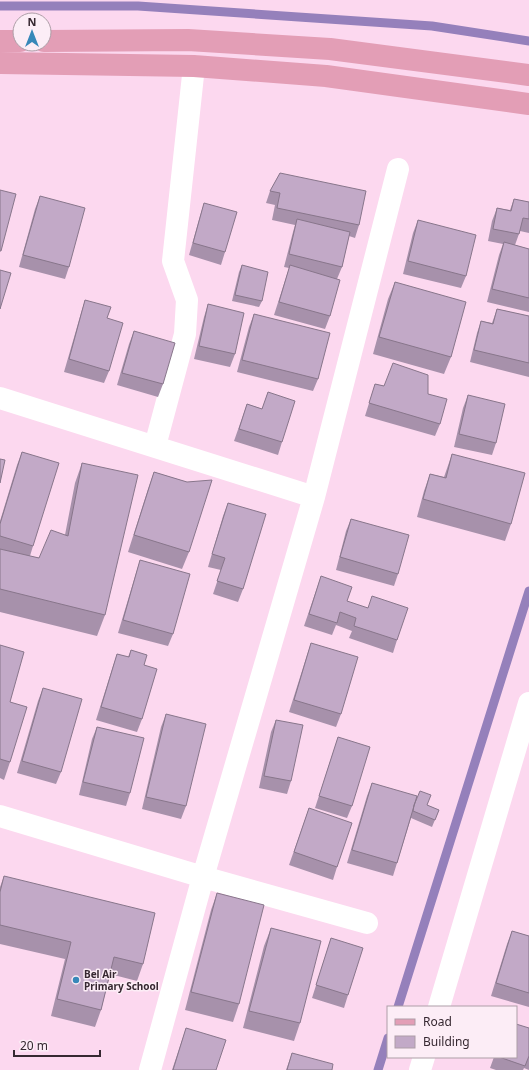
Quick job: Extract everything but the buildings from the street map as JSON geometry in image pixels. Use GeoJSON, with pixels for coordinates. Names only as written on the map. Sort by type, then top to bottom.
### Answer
{"type":"FeatureCollection","features":[{"type":"Feature","properties":{"kind":"main road"},"geometry":{"type":"LineString","coordinates":[[52,41],[188,40],[330,49],[529,75]]}},
{"type":"Feature","properties":{"kind":"main road"},"geometry":{"type":"LineString","coordinates":[[0,41],[12,41]]}},
{"type":"Feature","properties":{"kind":"main road"},"geometry":{"type":"LineString","coordinates":[[0,63],[194,66],[326,76],[529,104]]}},
{"type":"Feature","properties":{"kind":"street"},"geometry":{"type":"LineString","coordinates":[[155,446],[185,334],[187,300],[173,261],[194,66]]}},
{"type":"Feature","properties":{"kind":"street"},"geometry":{"type":"LineString","coordinates":[[150,1070],[203,877],[314,496],[398,169]]}},
{"type":"Feature","properties":{"kind":"street"},"geometry":{"type":"LineString","coordinates":[[0,398],[314,496]]}},
{"type":"Feature","properties":{"kind":"street"},"geometry":{"type":"LineString","coordinates":[[439,1006],[529,703]]}},
{"type":"Feature","properties":{"kind":"street"},"geometry":{"type":"LineString","coordinates":[[0,816],[203,877],[367,923]]}},
{"type":"Feature","properties":{"kind":"street"},"geometry":{"type":"LineString","coordinates":[[420,1070],[424,1058]]}},
{"type":"Feature","properties":{"kind":"waterway"},"geometry":{"type":"LineString","coordinates":[[0,6],[138,6],[432,26],[529,41]]}},
{"type":"Feature","properties":{"kind":"waterway"},"geometry":{"type":"LineString","coordinates":[[398,1006],[529,591]]}},
{"type":"Feature","properties":{"kind":"waterway"},"geometry":{"type":"LineString","coordinates":[[378,1070],[387,1041]]}},
{"type":"Feature","properties":{"kind":"place","name":"Bel Air Primary School"},"geometry":{"type":"Point","coordinates":[76,980]}}]}
